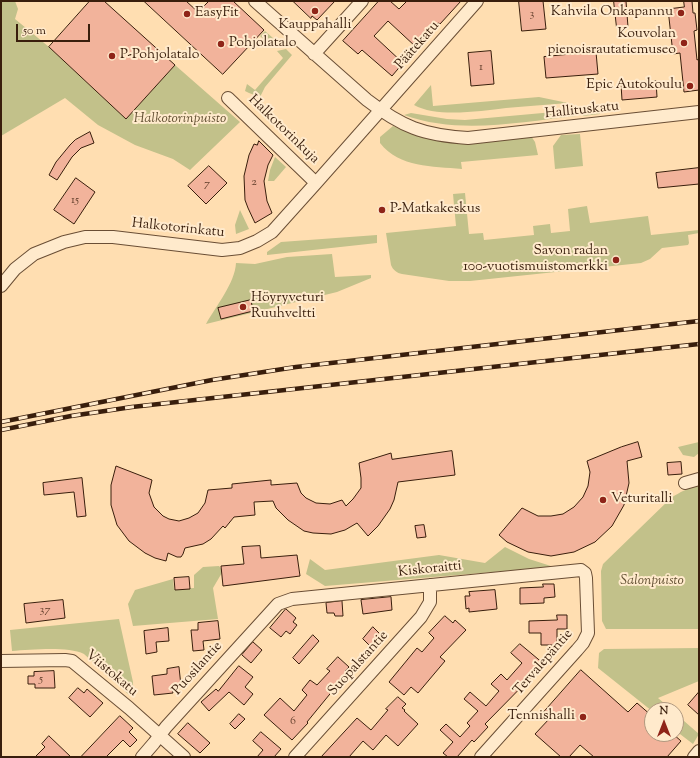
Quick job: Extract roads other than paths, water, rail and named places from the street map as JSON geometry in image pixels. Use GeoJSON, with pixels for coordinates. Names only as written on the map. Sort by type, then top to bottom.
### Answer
{"type":"FeatureCollection","features":[{"type":"Feature","properties":{"kind":"street","name":"Hallituskatu"},"geometry":{"type":"LineString","coordinates":[[255,1],[381,111],[407,126],[424,132],[444,136],[468,138],[699,112]]}},
{"type":"Feature","properties":{"kind":"street"},"geometry":{"type":"LineString","coordinates":[[314,54],[362,1]]}},
{"type":"Feature","properties":{"kind":"street","name":"Päätekatu"},"geometry":{"type":"LineString","coordinates":[[381,111],[477,1]]}},
{"type":"Feature","properties":{"kind":"street","name":"Halkotorinkuja"},"geometry":{"type":"LineString","coordinates":[[228,98],[316,184]]}},
{"type":"Feature","properties":{"kind":"street","name":"Halkotorinkatu"},"geometry":{"type":"LineString","coordinates":[[1,286],[15,269],[34,254],[64,242],[85,237],[113,237],[222,250],[249,245],[272,232],[381,111]]}},
{"type":"Feature","properties":{"kind":"street"},"geometry":{"type":"LineString","coordinates":[[685,483],[699,479]]}},
{"type":"Feature","properties":{"kind":"street","name":"Kiskoraitti"},"geometry":{"type":"LineString","coordinates":[[278,604],[292,599],[574,570],[581,570],[585,573]]}},
{"type":"Feature","properties":{"kind":"street","name":"Tervalepäntie"},"geometry":{"type":"LineString","coordinates":[[481,757],[577,650],[586,637],[588,633],[585,573]]}},
{"type":"Feature","properties":{"kind":"street","name":"Suopalstantie"},"geometry":{"type":"LineString","coordinates":[[295,757],[422,617],[430,602],[430,585]]}},
{"type":"Feature","properties":{"kind":"street","name":"Puosilantie"},"geometry":{"type":"LineString","coordinates":[[142,757],[166,727],[278,604]]}},
{"type":"Feature","properties":{"kind":"street","name":"Viistokatu"},"geometry":{"type":"LineString","coordinates":[[1,661],[72,660],[184,757]]}},
{"type":"Feature","properties":{"kind":"street"},"geometry":{"type":"LineString","coordinates":[[694,757],[699,751]]}},
{"type":"Feature","properties":{"kind":"railway"},"geometry":{"type":"LineString","coordinates":[[1,422],[212,380],[296,367],[699,321]]}},
{"type":"Feature","properties":{"kind":"railway"},"geometry":{"type":"LineString","coordinates":[[1,430],[71,416],[132,407],[699,344]]}},
{"type":"Feature","properties":{"kind":"place","name":"Kauppahalli"},"geometry":{"type":"Point","coordinates":[315,11]}},
{"type":"Feature","properties":{"kind":"place","name":"Kahvila Onkapannu"},"geometry":{"type":"Point","coordinates":[681,13]}},
{"type":"Feature","properties":{"kind":"place","name":"EasyFit"},"geometry":{"type":"Point","coordinates":[187,14]}},
{"type":"Feature","properties":{"kind":"place","name":"Kouvolan pienoisrautatiemuseo"},"geometry":{"type":"Point","coordinates":[684,43]}},
{"type":"Feature","properties":{"kind":"place","name":"Pohjolatalo"},"geometry":{"type":"Point","coordinates":[221,44]}},
{"type":"Feature","properties":{"kind":"place","name":"P-Pohjolatalo"},"geometry":{"type":"Point","coordinates":[112,56]}},
{"type":"Feature","properties":{"kind":"place","name":"Epic Autokoulu"},"geometry":{"type":"Point","coordinates":[690,86]}},
{"type":"Feature","properties":{"kind":"place","name":"P-Matkakeskus"},"geometry":{"type":"Point","coordinates":[382,210]}},
{"type":"Feature","properties":{"kind":"place","name":"Savon radan 100-vuotismuistomerkki"},"geometry":{"type":"Point","coordinates":[616,260]}},
{"type":"Feature","properties":{"kind":"place","name":"Höyryveturi Ruuhveltti"},"geometry":{"type":"Point","coordinates":[243,307]}},
{"type":"Feature","properties":{"kind":"place","name":"Veturitalli"},"geometry":{"type":"Point","coordinates":[603,500]}},
{"type":"Feature","properties":{"kind":"place","name":"Tennishalli"},"geometry":{"type":"Point","coordinates":[583,717]}},
{"type":"Feature","properties":{"kind":"park label","name":"Halkotorinpuisto"},"geometry":{"type":"Point","coordinates":[180,120]}},
{"type":"Feature","properties":{"kind":"park label","name":"Salonpuisto"},"geometry":{"type":"Point","coordinates":[652,582]}}]}
